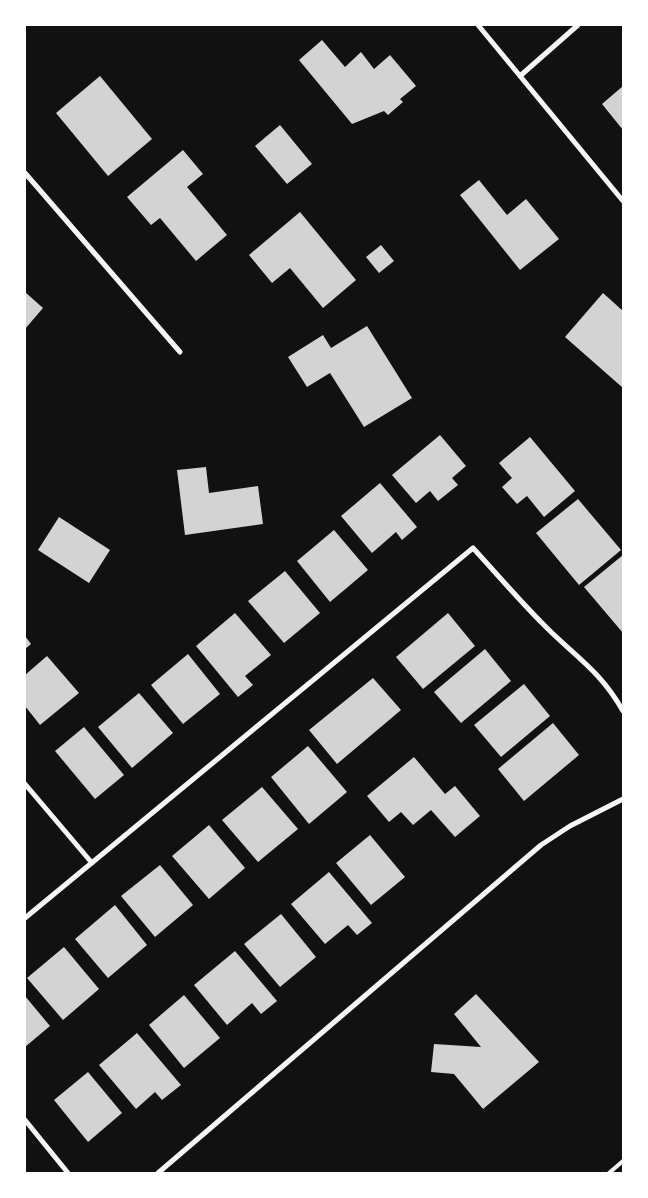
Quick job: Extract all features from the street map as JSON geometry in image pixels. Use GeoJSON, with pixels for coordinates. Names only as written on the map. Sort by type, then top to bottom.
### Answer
{"type":"FeatureCollection","features":[{"type":"Feature","properties":{"kind":"street"},"geometry":{"type":"LineString","coordinates":[[478,25],[623,201]]}},
{"type":"Feature","properties":{"kind":"street"},"geometry":{"type":"LineString","coordinates":[[520,76],[578,25]]}},
{"type":"Feature","properties":{"kind":"street"},"geometry":{"type":"LineString","coordinates":[[25,173],[180,352]]}},
{"type":"Feature","properties":{"kind":"street"},"geometry":{"type":"LineString","coordinates":[[25,918],[473,548],[544,626],[594,670],[611,690],[623,711]]}},
{"type":"Feature","properties":{"kind":"street"},"geometry":{"type":"LineString","coordinates":[[25,784],[92,863]]}},
{"type":"Feature","properties":{"kind":"street"},"geometry":{"type":"LineString","coordinates":[[158,1173],[541,845],[578,822],[623,799]]}},
{"type":"Feature","properties":{"kind":"street"},"geometry":{"type":"LineString","coordinates":[[25,1120],[68,1173]]}},
{"type":"Feature","properties":{"kind":"lane"},"geometry":{"type":"LineString","coordinates":[[609,1173],[623,1161]]}},
{"type":"Feature","properties":{"kind":"building"},"geometry":{"type":"Polygon","coordinates":[[[322,40],[345,67],[361,52],[374,69],[390,55],[416,86],[400,99],[403,102],[388,115],[384,111],[352,124],[299,60],[322,40]]]}},
{"type":"Feature","properties":{"kind":"building"},"geometry":{"type":"Polygon","coordinates":[[[100,76],[152,139],[108,176],[56,113],[100,76]]]}},
{"type":"Feature","properties":{"kind":"building"},"geometry":{"type":"Polygon","coordinates":[[[623,86],[623,130],[602,104],[623,86]]]}},
{"type":"Feature","properties":{"kind":"building"},"geometry":{"type":"Polygon","coordinates":[[[280,125],[312,164],[287,184],[255,146],[280,125]]]}},
{"type":"Feature","properties":{"kind":"building"},"geometry":{"type":"Polygon","coordinates":[[[183,150],[203,174],[187,187],[227,235],[196,261],[160,218],[151,225],[127,197],[183,150]]]}},
{"type":"Feature","properties":{"kind":"building"},"geometry":{"type":"Polygon","coordinates":[[[479,180],[507,215],[526,199],[559,239],[520,270],[460,195],[479,180]]]}},
{"type":"Feature","properties":{"kind":"building"},"geometry":{"type":"Polygon","coordinates":[[[300,212],[356,280],[323,308],[290,268],[272,283],[249,255],[300,212]]]}},
{"type":"Feature","properties":{"kind":"building"},"geometry":{"type":"Polygon","coordinates":[[[381,245],[394,261],[379,273],[366,257],[381,245]]]}},
{"type":"Feature","properties":{"kind":"building"},"geometry":{"type":"Polygon","coordinates":[[[25,292],[43,308],[25,329],[25,292]]]}},
{"type":"Feature","properties":{"kind":"building"},"geometry":{"type":"Polygon","coordinates":[[[603,293],[623,311],[623,388],[565,337],[603,293]]]}},
{"type":"Feature","properties":{"kind":"building"},"geometry":{"type":"Polygon","coordinates":[[[367,326],[412,398],[364,427],[330,373],[307,387],[288,357],[323,335],[331,348],[367,326]]]}},
{"type":"Feature","properties":{"kind":"building"},"geometry":{"type":"Polygon","coordinates":[[[440,435],[466,466],[452,478],[458,485],[438,501],[430,491],[416,503],[392,475],[440,435]]]}},
{"type":"Feature","properties":{"kind":"building"},"geometry":{"type":"Polygon","coordinates":[[[530,437],[575,491],[544,517],[527,496],[517,504],[502,487],[512,478],[499,463],[530,437]]]}},
{"type":"Feature","properties":{"kind":"building"},"geometry":{"type":"Polygon","coordinates":[[[206,467],[209,493],[258,486],[263,524],[185,535],[177,470],[206,467]]]}},
{"type":"Feature","properties":{"kind":"building"},"geometry":{"type":"Polygon","coordinates":[[[380,483],[417,527],[402,540],[396,532],[372,553],[341,516],[380,483]]]}},
{"type":"Feature","properties":{"kind":"building"},"geometry":{"type":"Polygon","coordinates":[[[578,499],[621,550],[579,585],[536,533],[578,499]]]}},
{"type":"Feature","properties":{"kind":"building"},"geometry":{"type":"Polygon","coordinates":[[[59,517],[110,550],[89,583],[38,550],[59,517]]]}},
{"type":"Feature","properties":{"kind":"building"},"geometry":{"type":"Polygon","coordinates":[[[334,530],[368,570],[330,602],[297,561],[334,530]]]}},
{"type":"Feature","properties":{"kind":"building"},"geometry":{"type":"Polygon","coordinates":[[[623,555],[623,633],[584,587],[623,555]]]}},
{"type":"Feature","properties":{"kind":"building"},"geometry":{"type":"Polygon","coordinates":[[[285,571],[320,613],[284,643],[248,601],[285,571]]]}},
{"type":"Feature","properties":{"kind":"building"},"geometry":{"type":"Polygon","coordinates":[[[235,613],[271,655],[245,676],[253,685],[238,697],[196,646],[235,613]]]}},
{"type":"Feature","properties":{"kind":"building"},"geometry":{"type":"Polygon","coordinates":[[[448,613],[475,646],[423,689],[396,657],[448,613]]]}},
{"type":"Feature","properties":{"kind":"building"},"geometry":{"type":"Polygon","coordinates":[[[25,636],[31,644],[25,649],[25,636]]]}},
{"type":"Feature","properties":{"kind":"building"},"geometry":{"type":"Polygon","coordinates":[[[485,649],[511,681],[461,723],[434,692],[485,649]]]}},
{"type":"Feature","properties":{"kind":"building"},"geometry":{"type":"Polygon","coordinates":[[[188,654],[220,694],[183,724],[151,685],[188,654]]]}},
{"type":"Feature","properties":{"kind":"building"},"geometry":{"type":"Polygon","coordinates":[[[47,656],[79,693],[40,725],[25,706],[25,675],[47,656]]]}},
{"type":"Feature","properties":{"kind":"building"},"geometry":{"type":"Polygon","coordinates":[[[373,678],[401,710],[337,764],[309,730],[373,678]]]}},
{"type":"Feature","properties":{"kind":"building"},"geometry":{"type":"Polygon","coordinates":[[[524,684],[550,716],[501,757],[474,725],[524,684]]]}},
{"type":"Feature","properties":{"kind":"building"},"geometry":{"type":"Polygon","coordinates":[[[139,693],[173,733],[132,768],[98,727],[139,693]]]}},
{"type":"Feature","properties":{"kind":"building"},"geometry":{"type":"Polygon","coordinates":[[[553,723],[579,755],[524,801],[498,769],[553,723]]]}},
{"type":"Feature","properties":{"kind":"building"},"geometry":{"type":"Polygon","coordinates":[[[84,727],[124,775],[95,799],[55,751],[84,727]]]}},
{"type":"Feature","properties":{"kind":"building"},"geometry":{"type":"Polygon","coordinates":[[[308,746],[347,792],[309,824],[271,777],[308,746]]]}},
{"type":"Feature","properties":{"kind":"building"},"geometry":{"type":"Polygon","coordinates":[[[414,757],[445,794],[455,786],[480,816],[455,837],[431,810],[413,825],[401,812],[389,822],[367,796],[414,757]]]}},
{"type":"Feature","properties":{"kind":"building"},"geometry":{"type":"Polygon","coordinates":[[[262,787],[298,829],[258,862],[222,820],[262,787]]]}},
{"type":"Feature","properties":{"kind":"building"},"geometry":{"type":"Polygon","coordinates":[[[209,825],[245,868],[209,899],[172,856],[209,825]]]}},
{"type":"Feature","properties":{"kind":"building"},"geometry":{"type":"Polygon","coordinates":[[[370,835],[405,877],[371,905],[336,863],[370,835]]]}},
{"type":"Feature","properties":{"kind":"building"},"geometry":{"type":"Polygon","coordinates":[[[160,865],[193,905],[155,937],[121,896],[160,865]]]}},
{"type":"Feature","properties":{"kind":"building"},"geometry":{"type":"Polygon","coordinates":[[[329,872],[372,923],[357,935],[348,925],[325,944],[291,904],[329,872]]]}},
{"type":"Feature","properties":{"kind":"building"},"geometry":{"type":"Polygon","coordinates":[[[115,905],[147,945],[108,978],[75,939],[115,905]]]}},
{"type":"Feature","properties":{"kind":"building"},"geometry":{"type":"Polygon","coordinates":[[[281,914],[316,957],[280,987],[244,944],[281,914]]]}},
{"type":"Feature","properties":{"kind":"building"},"geometry":{"type":"Polygon","coordinates":[[[64,947],[99,989],[63,1020],[27,978],[64,947]]]}},
{"type":"Feature","properties":{"kind":"building"},"geometry":{"type":"Polygon","coordinates":[[[235,951],[277,1001],[261,1014],[252,1003],[227,1025],[194,985],[235,951]]]}},
{"type":"Feature","properties":{"kind":"building"},"geometry":{"type":"Polygon","coordinates":[[[476,994],[539,1062],[483,1109],[454,1074],[431,1072],[434,1044],[481,1047],[454,1014],[476,994]]]}},
{"type":"Feature","properties":{"kind":"building"},"geometry":{"type":"Polygon","coordinates":[[[184,995],[220,1038],[184,1068],[149,1025],[184,995]]]}},
{"type":"Feature","properties":{"kind":"building"},"geometry":{"type":"Polygon","coordinates":[[[25,996],[50,1026],[25,1047],[25,996]]]}},
{"type":"Feature","properties":{"kind":"building"},"geometry":{"type":"Polygon","coordinates":[[[137,1033],[181,1085],[162,1100],[155,1092],[136,1109],[99,1065],[137,1033]]]}},
{"type":"Feature","properties":{"kind":"building"},"geometry":{"type":"Polygon","coordinates":[[[88,1072],[122,1113],[88,1142],[54,1100],[88,1072]]]}}]}
